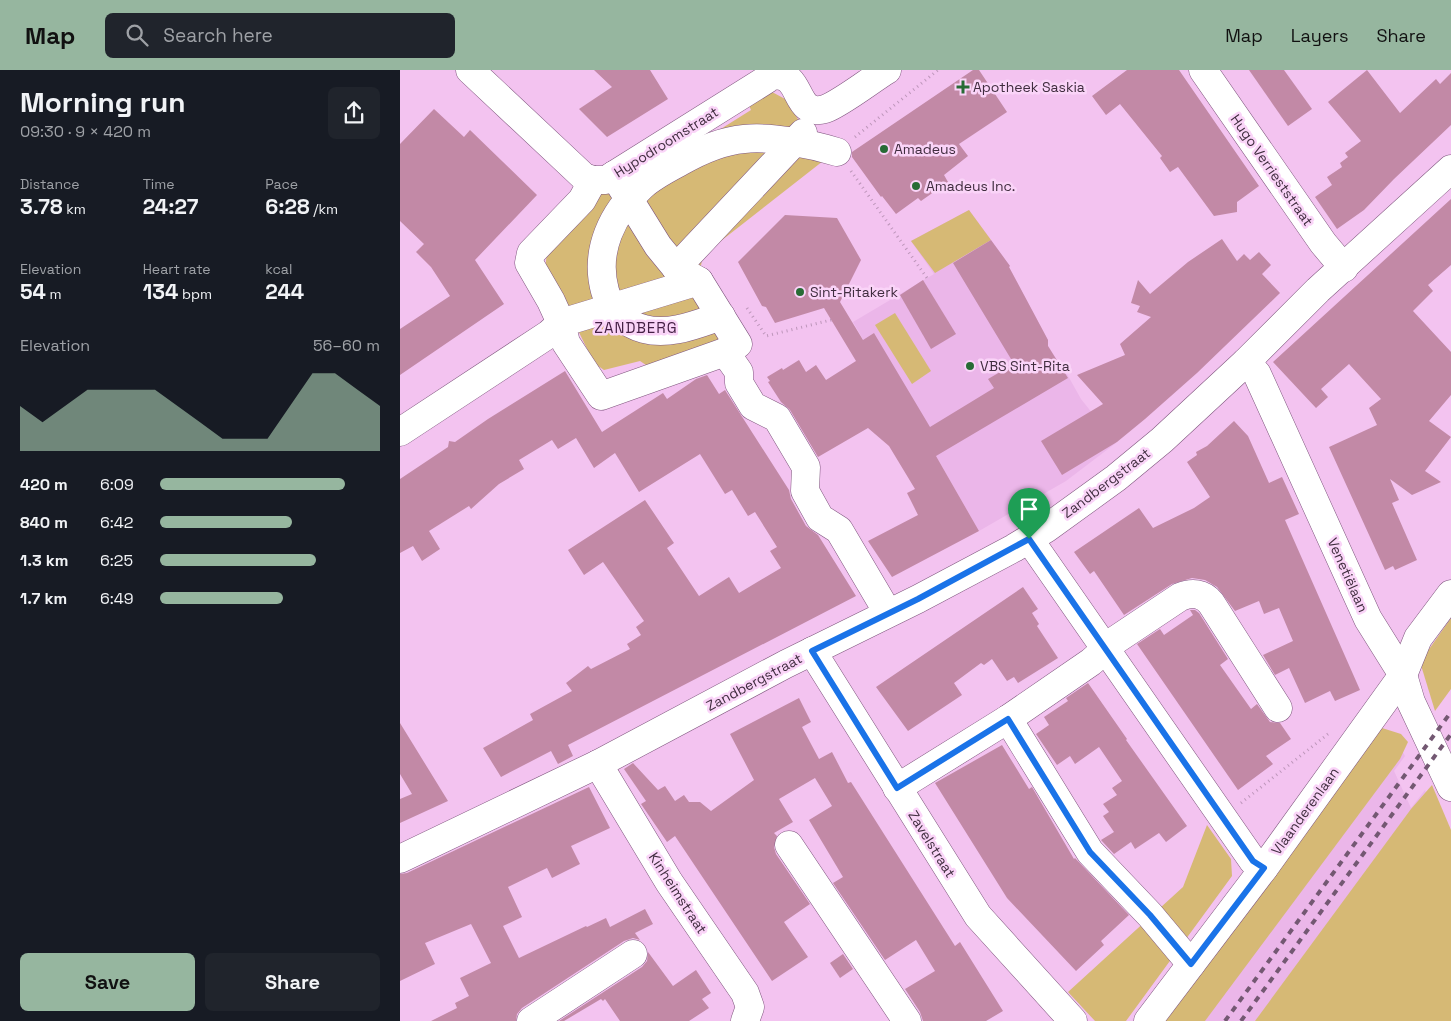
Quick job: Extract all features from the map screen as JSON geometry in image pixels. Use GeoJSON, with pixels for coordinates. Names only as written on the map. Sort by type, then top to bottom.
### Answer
{"type":"FeatureCollection","features":[{"type":"Feature","properties":{"kind":"street"},"geometry":{"type":"LineString","coordinates":[[470,70],[584,177],[603,178],[630,198],[658,246],[687,275],[721,316],[738,344],[732,362],[739,383],[753,406],[776,418],[806,467],[805,491],[820,518],[838,530],[888,613]]}},
{"type":"Feature","properties":{"kind":"street"},"geometry":{"type":"LineString","coordinates":[[400,432],[549,334],[561,323],[612,309],[687,275],[796,142],[814,110],[829,107],[887,70]]}},
{"type":"Feature","properties":{"kind":"street","name":"Hugo Verrieststraat"},"geometry":{"type":"LineString","coordinates":[[1203,70],[1323,243],[1344,268]]}},
{"type":"Feature","properties":{"kind":"street","name":"Hypodroomstraat"},"geometry":{"type":"LineString","coordinates":[[732,362],[601,396],[566,343],[561,323],[551,301],[529,263],[531,254],[603,178],[772,76],[782,76],[790,80],[804,105],[814,110]]}},
{"type":"Feature","properties":{"kind":"street"},"geometry":{"type":"LineString","coordinates":[[721,316],[690,326],[659,331],[644,329],[631,324],[612,309],[604,287],[601,268],[606,235],[613,221],[642,185],[699,151],[744,139],[796,142],[837,152]]}},
{"type":"Feature","properties":{"kind":"street","name":"Zandbergstraat"},"geometry":{"type":"LineString","coordinates":[[400,859],[598,764],[812,651],[918,599],[1029,539],[1116,478],[1156,445],[1246,362],[1318,290],[1451,169]]}},
{"type":"Feature","properties":{"kind":"street","name":"Venetiëlaan"},"geometry":{"type":"LineString","coordinates":[[1246,362],[1257,374],[1368,619],[1403,675],[1410,702],[1451,787]]}},
{"type":"Feature","properties":{"kind":"street"},"geometry":{"type":"LineString","coordinates":[[1029,539],[1253,861],[1264,868]]}},
{"type":"Feature","properties":{"kind":"street"},"geometry":{"type":"LineString","coordinates":[[897,788],[1008,719],[1091,662],[1117,640],[1180,597],[1188,594],[1202,595],[1211,603],[1278,708]]}},
{"type":"Feature","properties":{"kind":"street","name":"Vlaanderenlaan"},"geometry":{"type":"LineString","coordinates":[[1148,1021],[1264,868],[1403,675],[1418,638],[1451,594]]}},
{"type":"Feature","properties":{"kind":"street","name":"Zavelstraat"},"geometry":{"type":"LineString","coordinates":[[812,651],[978,916],[1073,1021]]}},
{"type":"Feature","properties":{"kind":"street"},"geometry":{"type":"LineString","coordinates":[[1008,719],[1090,852],[1150,915],[1191,964]]}},
{"type":"Feature","properties":{"kind":"street","name":"Kinheimstraat"},"geometry":{"type":"LineString","coordinates":[[598,764],[669,882],[745,993],[750,1007],[745,1021]]}},
{"type":"Feature","properties":{"kind":"street"},"geometry":{"type":"LineString","coordinates":[[790,845],[907,1021]]}},
{"type":"Feature","properties":{"kind":"street"},"geometry":{"type":"LineString","coordinates":[[531,1021],[633,954]]}},
{"type":"Feature","properties":{"kind":"path"},"geometry":{"type":"LineString","coordinates":[[927,278],[837,152],[938,70]]}},
{"type":"Feature","properties":{"kind":"path"},"geometry":{"type":"LineString","coordinates":[[721,316],[744,304],[766,336],[835,319]]}},
{"type":"Feature","properties":{"kind":"path"},"geometry":{"type":"LineString","coordinates":[[1223,818],[1332,731]]}},
{"type":"Feature","properties":{"kind":"shaded area"},"geometry":{"type":"Polygon","coordinates":[[[772,92],[787,100],[800,123],[816,130],[832,154],[703,255],[699,276],[743,345],[652,369],[640,361],[604,370],[594,363],[571,316],[545,270],[547,252],[594,191],[668,162],[751,110],[747,101],[772,92]]]}},
{"type":"Feature","properties":{"kind":"shaded area","name":"VBS Sint-Rita"},"geometry":{"type":"Polygon","coordinates":[[[969,210],[1010,266],[1048,340],[1048,346],[1081,399],[1116,443],[1066,481],[979,531],[936,456],[884,376],[853,322],[934,274],[911,241],[969,210]]]}},
{"type":"Feature","properties":{"kind":"shaded area"},"geometry":{"type":"Polygon","coordinates":[[[969,210],[991,240],[935,273],[911,241],[969,210]]]}},
{"type":"Feature","properties":{"kind":"shaded area"},"geometry":{"type":"Polygon","coordinates":[[[895,313],[931,371],[912,384],[875,325],[895,313]]]}},
{"type":"Feature","properties":{"kind":"shaded area"},"geometry":{"type":"Polygon","coordinates":[[[1451,618],[1451,689],[1435,711],[1420,662],[1451,618]]]}},
{"type":"Feature","properties":{"kind":"shaded area"},"geometry":{"type":"Polygon","coordinates":[[[1382,728],[1401,734],[1408,742],[1400,759],[1205,1021],[1163,1021],[1332,790],[1382,728]]]}},
{"type":"Feature","properties":{"kind":"shaded area"},"geometry":{"type":"Polygon","coordinates":[[[1394,737],[1405,756],[1394,771],[1411,808],[1425,790],[1434,814],[1316,1021],[1172,1021],[1394,737]]]}},
{"type":"Feature","properties":{"kind":"shaded area"},"geometry":{"type":"Polygon","coordinates":[[[1432,785],[1451,830],[1451,1021],[1255,1021],[1411,809],[1432,785]]]}},
{"type":"Feature","properties":{"kind":"shaded area"},"geometry":{"type":"Polygon","coordinates":[[[1207,825],[1231,859],[1232,876],[1126,1021],[1095,1021],[1068,992],[1183,887],[1207,825]]]}},
{"type":"Feature","properties":{"kind":"building"},"geometry":{"type":"Polygon","coordinates":[[[594,70],[650,70],[668,99],[607,137],[579,109],[612,87],[594,70]]]}},
{"type":"Feature","properties":{"kind":"building"},"geometry":{"type":"Polygon","coordinates":[[[973,70],[979,70],[1007,112],[959,144],[968,156],[944,175],[948,182],[921,201],[918,198],[896,214],[852,157],[852,152],[973,70]]]}},
{"type":"Feature","properties":{"kind":"building"},"geometry":{"type":"Polygon","coordinates":[[[1127,70],[1179,70],[1259,186],[1237,202],[1237,212],[1214,216],[1178,167],[1170,172],[1160,158],[1162,156],[1120,104],[1106,115],[1092,96],[1127,70]]]}},
{"type":"Feature","properties":{"kind":"building"},"geometry":{"type":"Polygon","coordinates":[[[1249,70],[1284,70],[1312,109],[1288,126],[1249,70]]]}},
{"type":"Feature","properties":{"kind":"building"},"geometry":{"type":"Polygon","coordinates":[[[1367,70],[1400,113],[1436,79],[1440,84],[1451,73],[1451,125],[1364,210],[1337,229],[1315,197],[1332,185],[1327,177],[1342,167],[1340,163],[1348,157],[1345,153],[1361,141],[1328,102],[1367,70]]]}},
{"type":"Feature","properties":{"kind":"building"},"geometry":{"type":"Polygon","coordinates":[[[434,109],[464,137],[470,130],[537,195],[475,260],[504,304],[400,375],[400,329],[450,296],[431,267],[416,252],[424,244],[400,221],[400,144],[434,109]]]}},
{"type":"Feature","properties":{"kind":"building"},"geometry":{"type":"Polygon","coordinates":[[[1451,199],[1451,265],[1428,285],[1433,291],[1413,311],[1451,352],[1451,395],[1429,421],[1451,437],[1425,471],[1441,482],[1412,495],[1390,479],[1399,500],[1392,503],[1417,560],[1395,570],[1393,566],[1385,570],[1329,447],[1377,425],[1369,408],[1381,399],[1349,364],[1321,389],[1328,397],[1316,408],[1273,362],[1451,199]]]}},
{"type":"Feature","properties":{"kind":"building"},"geometry":{"type":"Polygon","coordinates":[[[785,215],[837,218],[861,260],[840,302],[863,340],[874,333],[930,427],[994,388],[988,379],[1014,364],[953,263],[991,240],[1010,266],[1048,340],[1048,346],[1068,378],[936,456],[979,531],[892,577],[868,541],[918,515],[907,493],[915,489],[889,446],[868,428],[818,457],[790,410],[781,402],[768,382],[770,381],[767,377],[799,360],[806,372],[816,365],[826,380],[856,361],[824,308],[775,323],[766,307],[762,306],[738,262],[785,215]]]}},
{"type":"Feature","properties":{"kind":"building"},"geometry":{"type":"Polygon","coordinates":[[[1222,239],[1237,261],[1244,254],[1250,260],[1259,252],[1271,265],[1262,274],[1280,293],[1197,373],[1145,419],[1117,442],[1062,475],[1041,441],[1103,404],[1077,375],[1125,355],[1120,344],[1151,317],[1137,312],[1140,306],[1131,303],[1138,280],[1150,294],[1188,262],[1222,239]]]}},
{"type":"Feature","properties":{"kind":"building"},"geometry":{"type":"Polygon","coordinates":[[[923,280],[956,334],[931,349],[900,295],[923,280]]]}},
{"type":"Feature","properties":{"kind":"building"},"geometry":{"type":"Polygon","coordinates":[[[565,371],[602,432],[663,393],[667,399],[696,379],[707,375],[719,394],[725,390],[789,490],[791,499],[806,526],[818,535],[856,596],[568,745],[573,756],[558,764],[551,751],[501,777],[483,748],[533,720],[530,714],[572,691],[566,683],[588,666],[591,669],[630,649],[627,644],[641,635],[636,627],[644,621],[603,562],[584,575],[568,550],[645,500],[674,543],[667,548],[699,596],[729,577],[739,593],[781,568],[770,551],[777,547],[755,512],[748,516],[732,490],[725,494],[700,454],[639,492],[615,453],[594,468],[576,438],[558,449],[552,440],[519,460],[524,469],[499,484],[471,509],[469,506],[429,531],[440,549],[422,561],[413,546],[400,553],[400,479],[448,447],[449,441],[455,442],[565,371]]]}},
{"type":"Feature","properties":{"kind":"building"},"geometry":{"type":"Polygon","coordinates":[[[1234,421],[1248,436],[1269,483],[1282,477],[1299,514],[1285,520],[1360,690],[1335,701],[1330,691],[1305,703],[1289,668],[1275,675],[1263,655],[1293,641],[1279,608],[1264,614],[1259,601],[1235,611],[1217,587],[1205,580],[1192,578],[1172,584],[1124,615],[1094,571],[1090,574],[1074,552],[1139,508],[1153,528],[1194,508],[1210,497],[1187,462],[1197,455],[1196,452],[1207,446],[1234,421]]]}},
{"type":"Feature","properties":{"kind":"building"},"geometry":{"type":"Polygon","coordinates":[[[1023,587],[1038,609],[1032,613],[1039,624],[1037,626],[1058,658],[1018,683],[1014,677],[1007,681],[992,659],[984,665],[981,663],[954,683],[962,695],[908,731],[876,687],[1023,587]]]}},
{"type":"Feature","properties":{"kind":"building"},"geometry":{"type":"Polygon","coordinates":[[[1190,610],[1195,610],[1199,613],[1228,659],[1220,665],[1251,709],[1257,704],[1270,722],[1280,723],[1291,739],[1266,756],[1273,764],[1238,790],[1137,644],[1160,629],[1164,635],[1193,615],[1190,610]]]}},
{"type":"Feature","properties":{"kind":"building"},"geometry":{"type":"Polygon","coordinates":[[[1088,683],[1187,826],[1166,842],[1159,833],[1135,849],[1131,842],[1114,854],[1101,840],[1114,832],[1103,816],[1109,812],[1103,804],[1117,795],[1112,788],[1122,781],[1099,747],[1075,764],[1070,756],[1057,765],[1036,734],[1049,725],[1044,717],[1068,701],[1066,698],[1088,683]]]}},
{"type":"Feature","properties":{"kind":"building"},"geometry":{"type":"Polygon","coordinates":[[[799,698],[811,722],[802,727],[819,759],[832,752],[848,783],[851,782],[955,946],[960,942],[1003,1011],[986,1021],[923,1021],[920,1012],[905,989],[935,971],[916,940],[885,960],[833,883],[843,877],[809,820],[832,806],[815,778],[779,799],[793,822],[774,833],[777,836],[774,847],[776,854],[810,904],[784,922],[808,957],[772,981],[675,836],[667,842],[641,804],[646,801],[624,769],[633,763],[658,790],[665,786],[675,801],[684,795],[689,802],[700,802],[711,811],[754,780],[730,734],[799,698]]]}},
{"type":"Feature","properties":{"kind":"building"},"geometry":{"type":"Polygon","coordinates":[[[400,723],[448,801],[400,823],[400,799],[412,794],[400,774],[400,723]]]}},
{"type":"Feature","properties":{"kind":"building"},"geometry":{"type":"Polygon","coordinates":[[[1002,745],[1029,789],[1032,787],[1074,859],[1129,915],[1101,941],[1104,945],[1076,971],[1007,898],[935,783],[1002,745]]]}},
{"type":"Feature","properties":{"kind":"building"},"geometry":{"type":"Polygon","coordinates":[[[589,787],[610,828],[571,846],[580,864],[552,878],[547,868],[508,887],[522,917],[503,926],[519,958],[606,918],[610,927],[645,909],[653,924],[635,933],[640,940],[633,938],[624,941],[522,1008],[517,1014],[516,1021],[431,1021],[457,1008],[455,1003],[469,996],[460,978],[491,963],[471,924],[425,943],[435,964],[400,981],[400,874],[407,873],[589,787]]]}},
{"type":"Feature","properties":{"kind":"building"},"geometry":{"type":"Polygon","coordinates":[[[648,952],[673,986],[696,970],[711,993],[702,999],[709,1008],[689,1021],[620,1021],[605,999],[603,1001],[601,999],[564,1021],[559,1021],[642,967],[647,961],[648,952]]]}},
{"type":"Feature","properties":{"kind":"building"},"geometry":{"type":"Polygon","coordinates":[[[843,954],[853,969],[840,978],[830,963],[843,954]]]}},
{"type":"Feature","properties":{"kind":"railway"},"geometry":{"type":"LineString","coordinates":[[1225,1021],[1451,712]]}},
{"type":"Feature","properties":{"kind":"railway"},"geometry":{"type":"LineString","coordinates":[[1241,1021],[1451,734]]}},
{"type":"Feature","properties":{"kind":"place","name":"Apotheek Saskia"},"geometry":{"type":"Point","coordinates":[963,87]}},
{"type":"Feature","properties":{"kind":"place","name":"Amadeus"},"geometry":{"type":"Point","coordinates":[884,149]}},
{"type":"Feature","properties":{"kind":"place","name":"Amadeus Inc."},"geometry":{"type":"Point","coordinates":[916,186]}},
{"type":"Feature","properties":{"kind":"place","name":"Sint-Ritakerk"},"geometry":{"type":"Point","coordinates":[800,292]}},
{"type":"Feature","properties":{"kind":"place","name":"VBS Sint-Rita"},"geometry":{"type":"Point","coordinates":[970,366]}},
{"type":"Feature","properties":{"kind":"district","name":"ZANDBERG"},"geometry":{"type":"Point","coordinates":[636,328]}},
{"type":"Feature","properties":{"kind":"route"},"geometry":{"type":"LineString","coordinates":[[1029,539],[1253,861],[1264,868],[1191,964],[1150,915],[1090,852],[1008,719],[897,788],[812,651],[918,599],[1029,539]]}}]}
